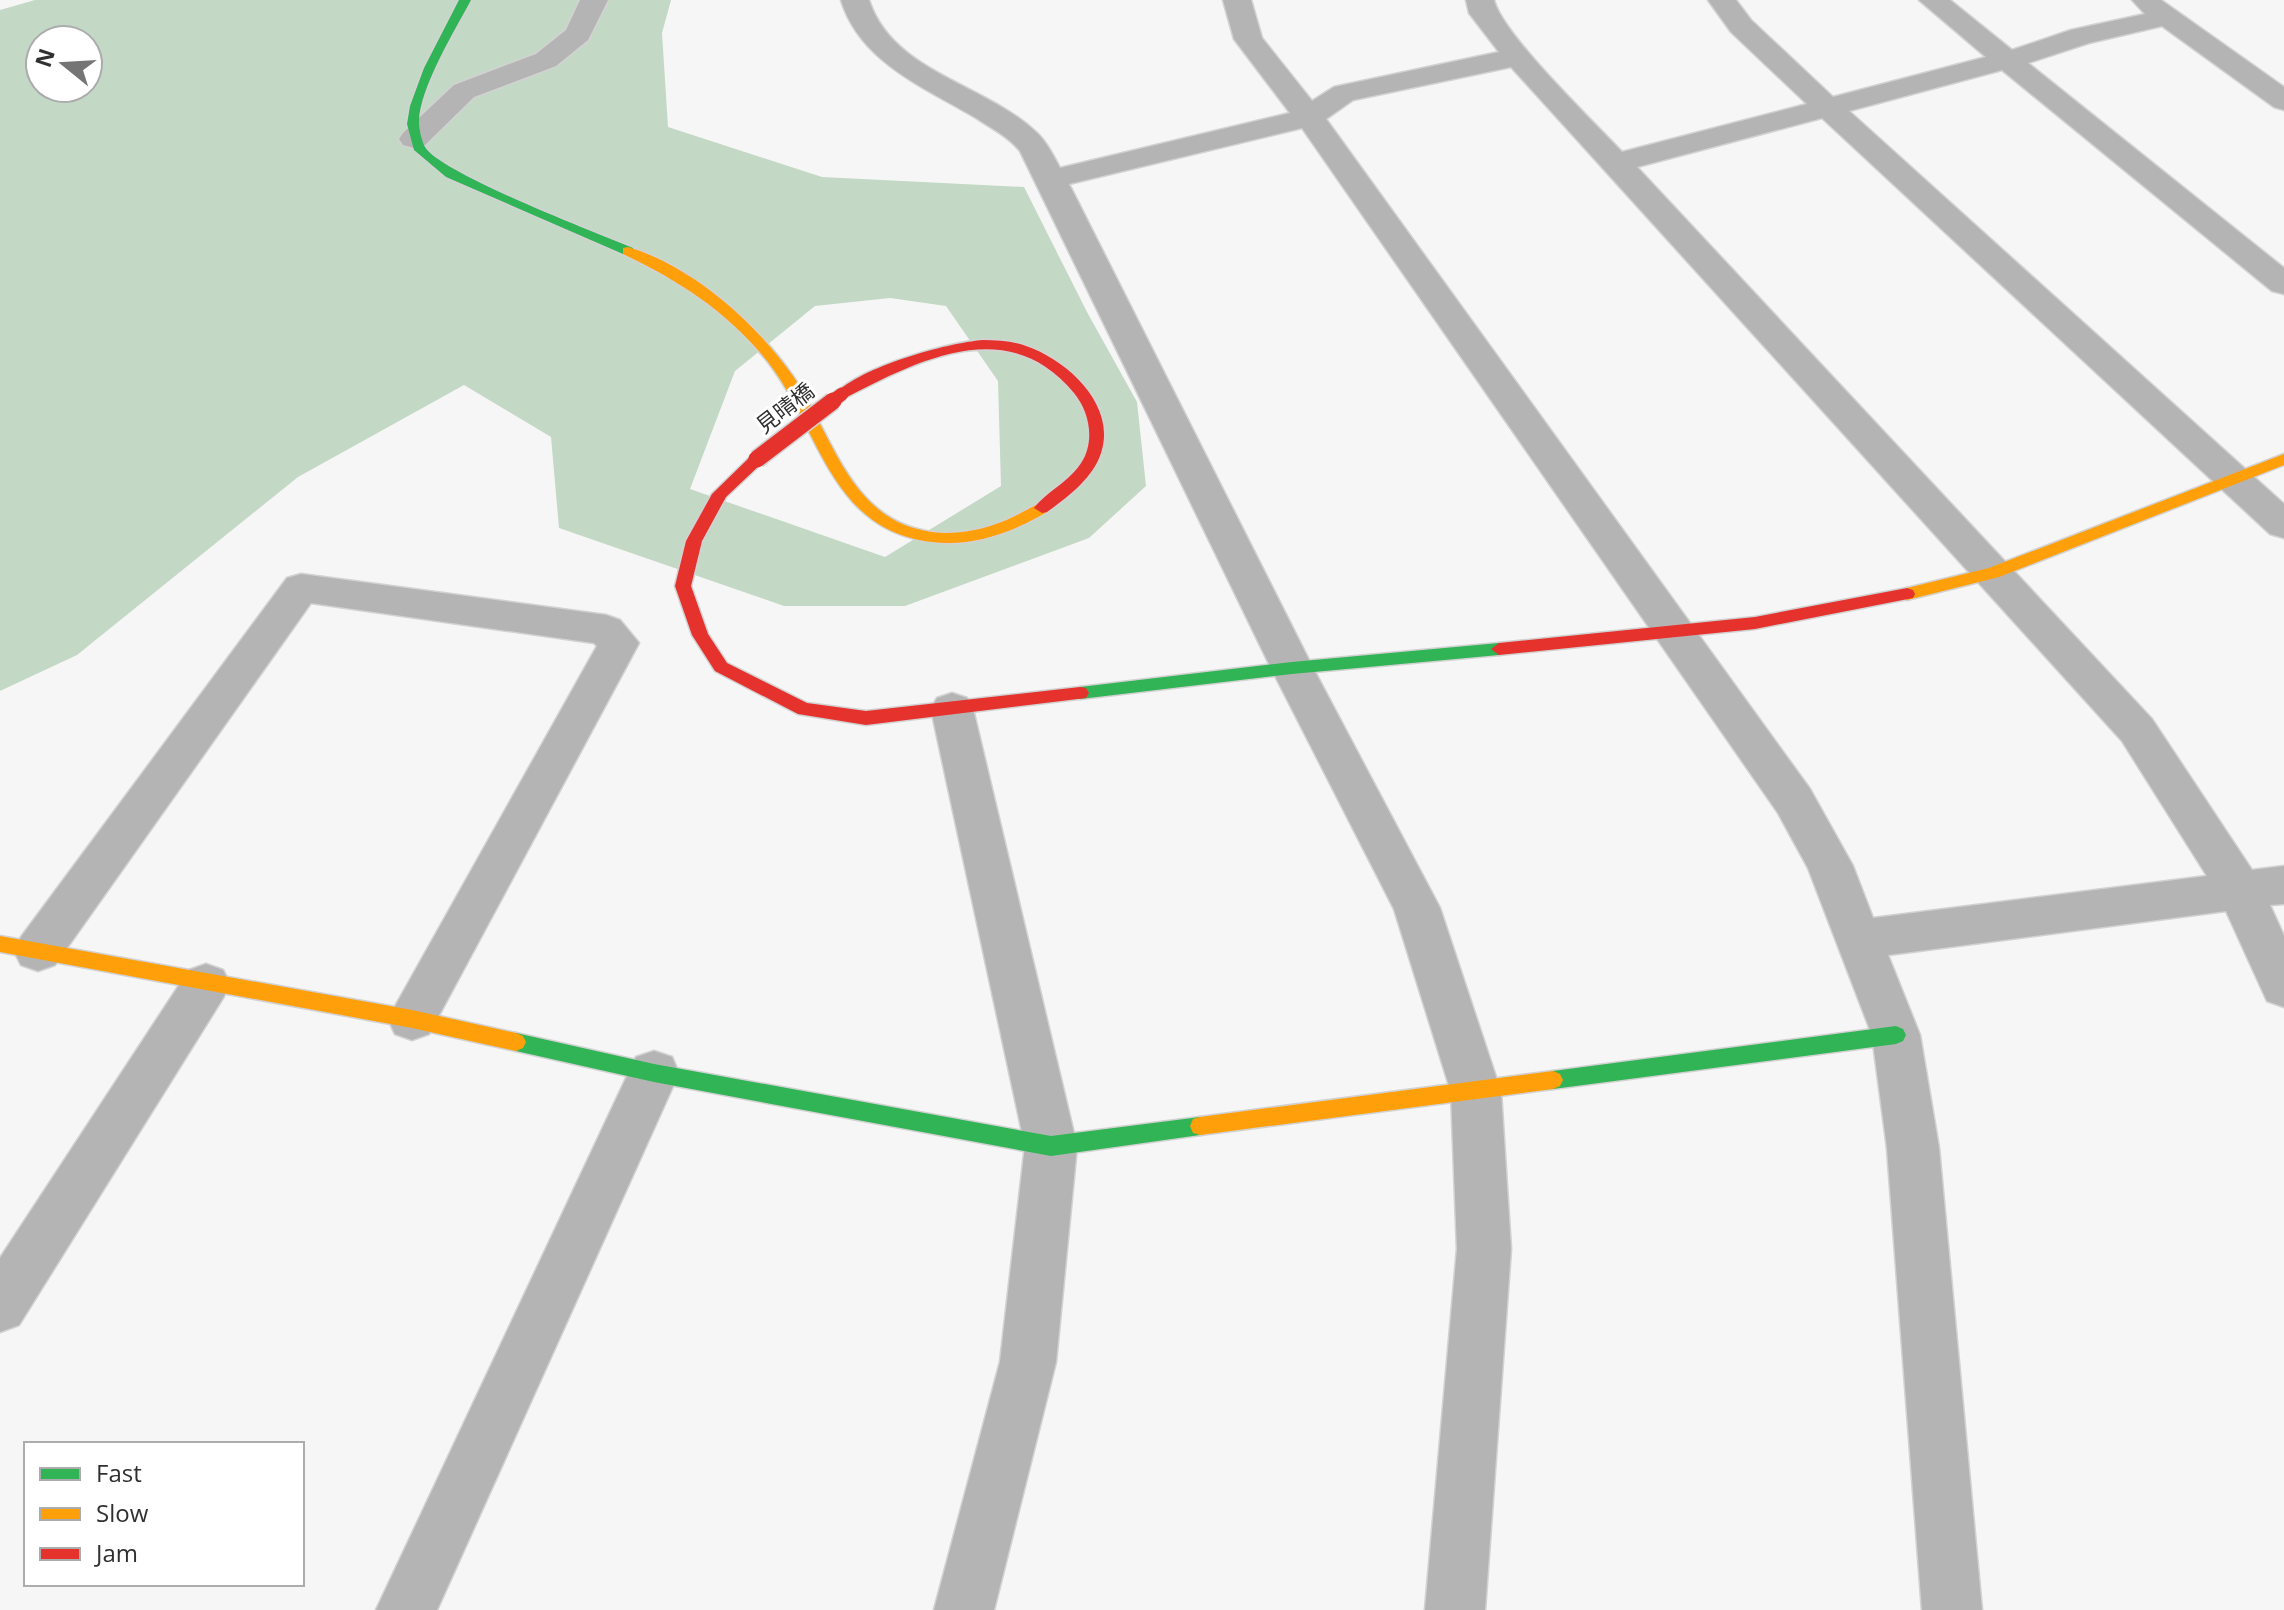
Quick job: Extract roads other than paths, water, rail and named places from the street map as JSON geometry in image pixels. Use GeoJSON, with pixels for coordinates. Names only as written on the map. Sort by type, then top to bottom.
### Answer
{"type":"FeatureCollection","features":[{"type":"Feature","properties":{"kind":"street"},"geometry":{"type":"LineString","coordinates":[[414,139],[414,124],[425,78],[465,0]]}},
{"type":"Feature","properties":{"kind":"street"},"geometry":{"type":"LineString","coordinates":[[414,139],[464,91],[546,60],[578,34],[594,0]]}},
{"type":"Feature","properties":{"kind":"street"},"geometry":{"type":"LineString","coordinates":[[855,0],[856,15],[891,54],[1025,138],[1051,179],[1292,668],[1417,908],[1476,1092],[1484,1249],[1455,1610]]}},
{"type":"Feature","properties":{"kind":"street"},"geometry":{"type":"LineString","coordinates":[[1237,0],[1248,39],[1309,117],[1794,801],[1830,866],[1896,1035],[1913,1148],[1952,1610]]}},
{"type":"Feature","properties":{"kind":"street"},"geometry":{"type":"LineString","coordinates":[[1480,0],[1483,13],[1518,57],[2137,730],[2262,887],[2284,987]]}},
{"type":"Feature","properties":{"kind":"street"},"geometry":{"type":"LineString","coordinates":[[1722,0],[1741,26],[1829,109],[2284,525]]}},
{"type":"Feature","properties":{"kind":"street"},"geometry":{"type":"LineString","coordinates":[[1933,0],[2284,284]]}},
{"type":"Feature","properties":{"kind":"street"},"geometry":{"type":"LineString","coordinates":[[2143,0],[2284,101]]}},
{"type":"Feature","properties":{"kind":"street"},"geometry":{"type":"LineString","coordinates":[[1616,163],[2009,60],[2081,36],[2167,17]]}},
{"type":"Feature","properties":{"kind":"street"},"geometry":{"type":"LineString","coordinates":[[1051,179],[1309,117],[1344,93],[1518,57]]}},
{"type":"Feature","properties":{"kind":"street","name":"見晴橋"},"geometry":{"type":"LineString","coordinates":[[414,139],[422,154],[450,174],[672,270],[735,316],[768,353],[796,393],[852,494],[883,522],[924,536],[963,538],[1004,530],[1036,514],[1091,465],[1098,434],[1089,405],[1073,382],[1048,361],[1021,348],[985,344],[942,352],[887,370],[842,394],[757,459],[720,494],[694,541],[683,586],[700,635],[721,667],[804,709],[866,718],[1292,668],[1675,633],[1852,608],[1993,573],[2284,459]]}},
{"type":"Feature","properties":{"kind":"street"},"geometry":{"type":"LineString","coordinates":[[412,1019],[619,643],[606,630],[301,588],[19,948],[412,1019],[654,1073],[1051,1146],[1896,1035]]}},
{"type":"Feature","properties":{"kind":"street"},"geometry":{"type":"LineString","coordinates":[[952,709],[1051,1146],[1028,1362],[964,1610]]}},
{"type":"Feature","properties":{"kind":"street"},"geometry":{"type":"LineString","coordinates":[[1860,939],[2262,887]]}},
{"type":"Feature","properties":{"kind":"street"},"geometry":{"type":"LineString","coordinates":[[0,1306],[206,984]]}},
{"type":"Feature","properties":{"kind":"street"},"geometry":{"type":"LineString","coordinates":[[406,1610],[654,1073]]}}]}
